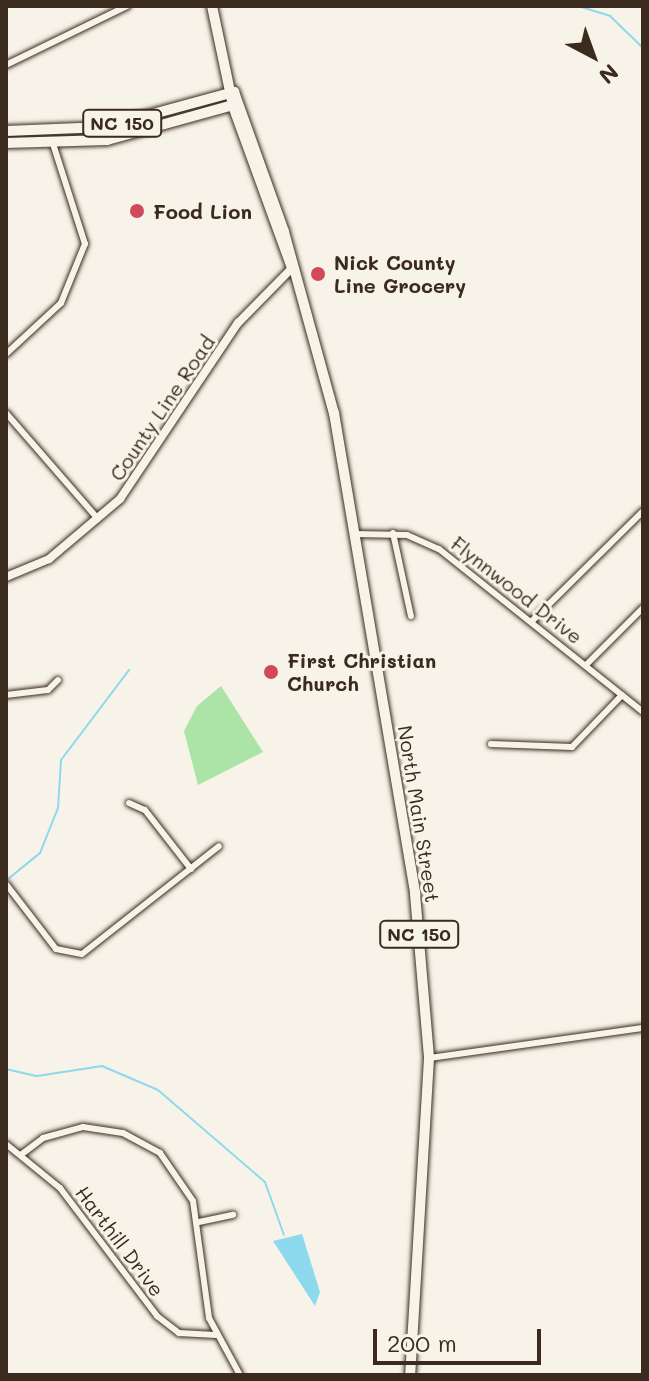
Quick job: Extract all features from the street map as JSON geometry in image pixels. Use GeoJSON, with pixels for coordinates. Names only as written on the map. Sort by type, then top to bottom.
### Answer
{"type":"FeatureCollection","features":[{"type":"Feature","properties":{"kind":"main road","name":"North Main Street"},"geometry":{"type":"LineString","coordinates":[[212,6],[234,92],[331,399],[415,894],[429,1058],[410,1375]]}},
{"type":"Feature","properties":{"kind":"main road","name":"NC 150"},"geometry":{"type":"LineString","coordinates":[[6,131],[105,127],[234,92]]}},
{"type":"Feature","properties":{"kind":"main road","name":"NC 150"},"geometry":{"type":"LineString","coordinates":[[6,143],[53,144],[133,135],[238,104]]}},
{"type":"Feature","properties":{"kind":"street"},"geometry":{"type":"LineString","coordinates":[[6,65],[127,6]]}},
{"type":"Feature","properties":{"kind":"street"},"geometry":{"type":"LineString","coordinates":[[6,354],[61,303],[81,257],[85,232],[53,144]]}},
{"type":"Feature","properties":{"kind":"street","name":"County Line Road"},"geometry":{"type":"LineString","coordinates":[[6,577],[49,559],[99,520],[138,475],[238,323],[292,268]]}},
{"type":"Feature","properties":{"kind":"street"},"geometry":{"type":"LineString","coordinates":[[6,413],[99,520]]}},
{"type":"Feature","properties":{"kind":"street"},"geometry":{"type":"LineString","coordinates":[[531,622],[643,511]]}},
{"type":"Feature","properties":{"kind":"street"},"geometry":{"type":"LineString","coordinates":[[393,533],[395,567],[411,616]]}},
{"type":"Feature","properties":{"kind":"street","name":"Flynnwood Drive"},"geometry":{"type":"LineString","coordinates":[[354,534],[393,533],[439,549],[643,712]]}},
{"type":"Feature","properties":{"kind":"street"},"geometry":{"type":"LineString","coordinates":[[586,665],[643,608]]}},
{"type":"Feature","properties":{"kind":"street"},"geometry":{"type":"LineString","coordinates":[[6,695],[48,690],[58,680]]}},
{"type":"Feature","properties":{"kind":"street"},"geometry":{"type":"LineString","coordinates":[[491,744],[572,747],[622,695]]}},
{"type":"Feature","properties":{"kind":"street"},"geometry":{"type":"LineString","coordinates":[[129,803],[145,810],[191,869]]}},
{"type":"Feature","properties":{"kind":"street"},"geometry":{"type":"LineString","coordinates":[[6,884],[56,949],[82,954],[219,846]]}},
{"type":"Feature","properties":{"kind":"street"},"geometry":{"type":"LineString","coordinates":[[429,1058],[643,1028]]}},
{"type":"Feature","properties":{"kind":"street"},"geometry":{"type":"LineString","coordinates":[[22,1154],[68,1130],[123,1133],[172,1166],[199,1222],[204,1298],[216,1335],[240,1375]]}},
{"type":"Feature","properties":{"kind":"street","name":"Harthill Drive"},"geometry":{"type":"LineString","coordinates":[[6,1144],[60,1188],[157,1316],[179,1333],[216,1335]]}},
{"type":"Feature","properties":{"kind":"street"},"geometry":{"type":"LineString","coordinates":[[199,1222],[233,1215]]}},
{"type":"Feature","properties":{"kind":"green space"},"geometry":{"type":"Polygon","coordinates":[[[221,686],[263,752],[198,785],[184,731],[197,706],[221,686]]]}},
{"type":"Feature","properties":{"kind":"water"},"geometry":{"type":"Polygon","coordinates":[[[302,1234],[320,1292],[315,1306],[273,1241],[302,1234]]]}},
{"type":"Feature","properties":{"kind":"waterway"},"geometry":{"type":"LineString","coordinates":[[578,6],[610,16],[643,48]]}},
{"type":"Feature","properties":{"kind":"waterway"},"geometry":{"type":"LineString","coordinates":[[8,879],[40,853],[58,808],[61,760],[129,670]]}},
{"type":"Feature","properties":{"kind":"waterway"},"geometry":{"type":"LineString","coordinates":[[6,1069],[37,1076],[102,1066],[158,1090],[265,1182],[284,1235]]}},
{"type":"Feature","properties":{"kind":"place","name":"Food Lion"},"geometry":{"type":"Point","coordinates":[137,211]}},
{"type":"Feature","properties":{"kind":"place","name":"Nick County Line Grocery"},"geometry":{"type":"Point","coordinates":[318,274]}},
{"type":"Feature","properties":{"kind":"place","name":"First Christian Church"},"geometry":{"type":"Point","coordinates":[271,672]}}]}
